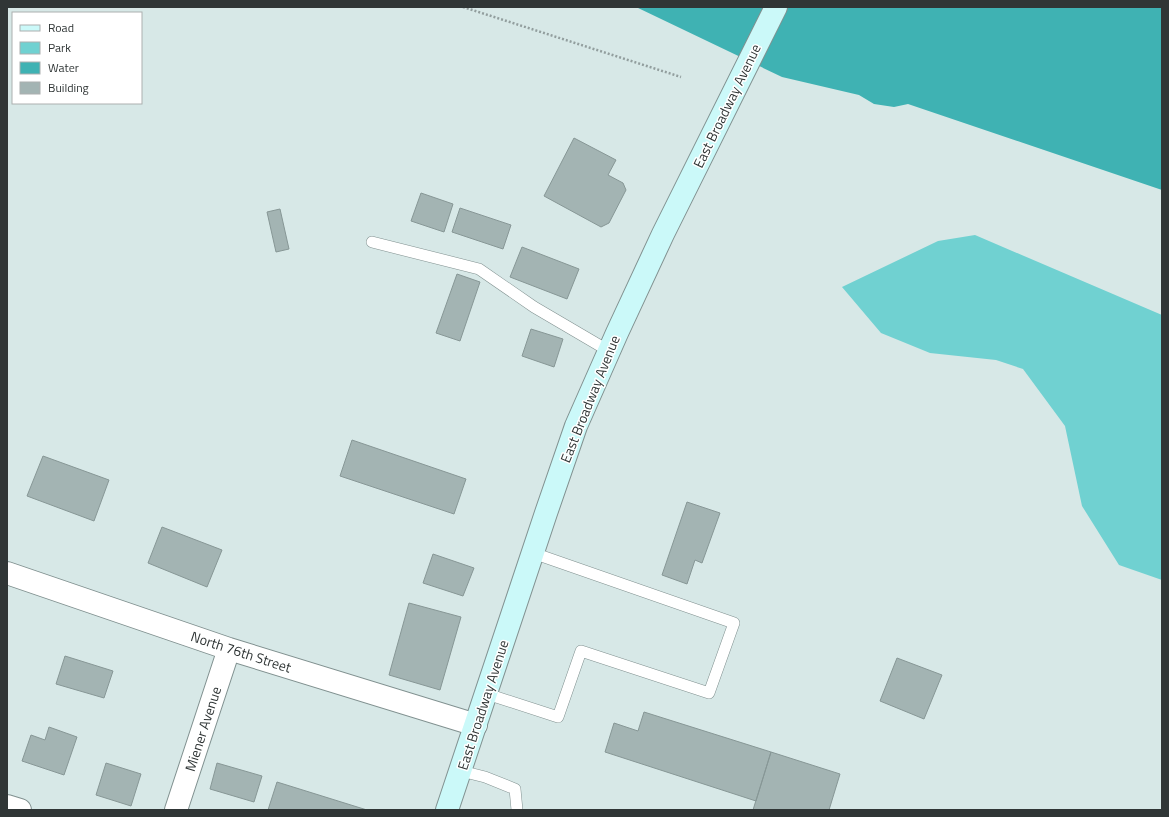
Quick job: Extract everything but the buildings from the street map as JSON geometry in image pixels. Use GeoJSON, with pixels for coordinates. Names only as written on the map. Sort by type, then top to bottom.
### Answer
{"type":"FeatureCollection","features":[{"type":"Feature","properties":{"kind":"main road","name":"East Broadway Avenue"},"geometry":{"type":"LineString","coordinates":[[447,810],[576,426],[660,242],[776,7]]}},
{"type":"Feature","properties":{"kind":"street","name":"North 76th Street"},"geometry":{"type":"LineString","coordinates":[[7,573],[229,649],[476,725]]}},
{"type":"Feature","properties":{"kind":"street","name":"Miener Avenue"},"geometry":{"type":"LineString","coordinates":[[176,810],[229,649]]}},
{"type":"Feature","properties":{"kind":"street"},"geometry":{"type":"LineString","coordinates":[[7,806],[20,810]]}},
{"type":"Feature","properties":{"kind":"lane"},"geometry":{"type":"LineString","coordinates":[[372,242],[479,269],[534,307],[609,351]]}},
{"type":"Feature","properties":{"kind":"lane"},"geometry":{"type":"LineString","coordinates":[[487,694],[558,718],[581,651],[710,694],[734,623],[533,553]]}},
{"type":"Feature","properties":{"kind":"lane"},"geometry":{"type":"LineString","coordinates":[[461,771],[485,777],[515,789],[518,810]]}},
{"type":"Feature","properties":{"kind":"path"},"geometry":{"type":"LineString","coordinates":[[463,7],[680,77]]}},
{"type":"Feature","properties":{"kind":"green space"},"geometry":{"type":"Polygon","coordinates":[[[975,235],[1162,315],[1162,580],[1119,565],[1082,506],[1065,426],[1023,369],[996,360],[930,353],[881,333],[842,287],[938,241],[975,235]]]}},
{"type":"Feature","properties":{"kind":"water"},"geometry":{"type":"Polygon","coordinates":[[[636,7],[1162,7],[1162,190],[908,104],[894,107],[874,104],[859,95],[782,77],[636,7]]]}}]}
